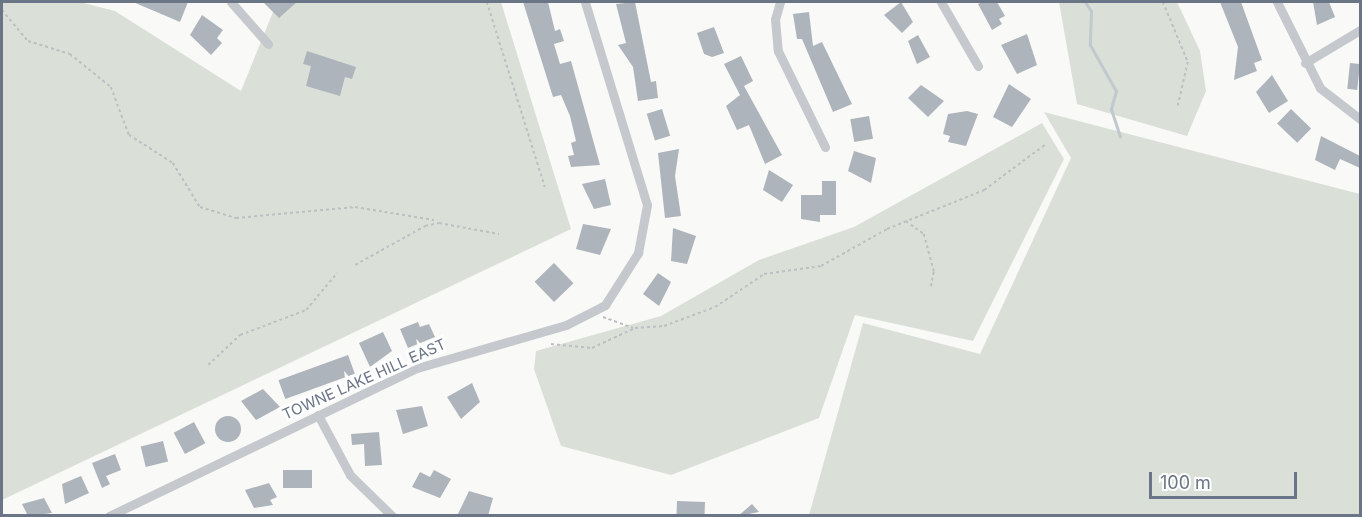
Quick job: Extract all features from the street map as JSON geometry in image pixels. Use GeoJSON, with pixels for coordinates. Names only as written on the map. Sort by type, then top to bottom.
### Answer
{"type":"FeatureCollection","features":[{"type":"Feature","properties":{"kind":"street"},"geometry":{"type":"LineString","coordinates":[[231,2],[268,44]]}},
{"type":"Feature","properties":{"kind":"street","name":"TOWNE LAKE HILL EAST"},"geometry":{"type":"LineString","coordinates":[[109,516],[318,415],[463,351],[586,318],[621,285],[639,253],[647,205],[585,2]]}},
{"type":"Feature","properties":{"kind":"street"},"geometry":{"type":"LineString","coordinates":[[780,2],[775,19],[778,51],[825,147]]}},
{"type":"Feature","properties":{"kind":"street"},"geometry":{"type":"LineString","coordinates":[[941,2],[978,66]]}},
{"type":"Feature","properties":{"kind":"street"},"geometry":{"type":"LineString","coordinates":[[1277,2],[1305,63],[1328,97],[1360,119]]}},
{"type":"Feature","properties":{"kind":"street"},"geometry":{"type":"LineString","coordinates":[[1305,63],[1360,30]]}},
{"type":"Feature","properties":{"kind":"street"},"geometry":{"type":"LineString","coordinates":[[318,415],[350,475],[392,516]]}},
{"type":"Feature","properties":{"kind":"path"},"geometry":{"type":"LineString","coordinates":[[488,2],[545,187]]}},
{"type":"Feature","properties":{"kind":"path"},"geometry":{"type":"LineString","coordinates":[[1163,2],[1188,62],[1178,106]]}},
{"type":"Feature","properties":{"kind":"path"},"geometry":{"type":"LineString","coordinates":[[2,10],[28,41],[70,54],[111,87],[129,135],[173,163],[200,207],[236,218],[355,207],[434,220]]}},
{"type":"Feature","properties":{"kind":"path"},"geometry":{"type":"LineString","coordinates":[[551,344],[582,350],[633,328],[664,326],[715,307],[774,271],[821,266],[906,221],[984,190],[1046,144]]}},
{"type":"Feature","properties":{"kind":"path"},"geometry":{"type":"LineString","coordinates":[[906,221],[924,234],[934,272],[931,287]]}},
{"type":"Feature","properties":{"kind":"path"},"geometry":{"type":"LineString","coordinates":[[355,265],[432,225],[499,234]]}},
{"type":"Feature","properties":{"kind":"path"},"geometry":{"type":"LineString","coordinates":[[208,364],[240,335],[306,310],[337,273]]}},
{"type":"Feature","properties":{"kind":"path"},"geometry":{"type":"LineString","coordinates":[[598,312],[633,328]]}},
{"type":"Feature","properties":{"kind":"shaded area"},"geometry":{"type":"Polygon","coordinates":[[[2,2],[80,2],[115,11],[241,91],[277,2],[501,2],[571,229],[2,500],[2,2]]]}},
{"type":"Feature","properties":{"kind":"shaded area"},"geometry":{"type":"Polygon","coordinates":[[[1059,2],[1177,2],[1200,51],[1206,91],[1187,136],[1077,104],[1059,2]]]}},
{"type":"Feature","properties":{"kind":"shaded area"},"geometry":{"type":"Polygon","coordinates":[[[1044,112],[1360,194],[1360,515],[809,515],[863,323],[980,354],[1071,158],[1044,112]]]}},
{"type":"Feature","properties":{"kind":"shaded area"},"geometry":{"type":"Polygon","coordinates":[[[1042,123],[1064,159],[973,341],[855,315],[819,418],[671,475],[561,446],[534,369],[536,351],[661,316],[759,260],[854,227],[1042,123]]]}},
{"type":"Feature","properties":{"kind":"building"},"geometry":{"type":"Polygon","coordinates":[[[133,2],[188,2],[180,22],[133,2]]]}},
{"type":"Feature","properties":{"kind":"building"},"geometry":{"type":"Polygon","coordinates":[[[263,2],[297,2],[279,18],[263,2]]]}},
{"type":"Feature","properties":{"kind":"building"},"geometry":{"type":"Polygon","coordinates":[[[523,2],[548,2],[555,31],[560,29],[564,41],[554,44],[560,64],[571,61],[600,165],[571,167],[568,156],[574,155],[571,143],[576,141],[570,116],[561,95],[553,97],[523,2]]]}},
{"type":"Feature","properties":{"kind":"building"},"geometry":{"type":"Polygon","coordinates":[[[635,2],[651,82],[656,81],[658,98],[638,101],[633,67],[618,45],[626,43],[616,4],[635,2]]]}},
{"type":"Feature","properties":{"kind":"building"},"geometry":{"type":"Polygon","coordinates":[[[901,2],[913,22],[902,33],[884,15],[901,2]]]}},
{"type":"Feature","properties":{"kind":"building"},"geometry":{"type":"Polygon","coordinates":[[[997,2],[1005,16],[999,19],[1002,24],[992,30],[978,4],[997,2]]]}},
{"type":"Feature","properties":{"kind":"building"},"geometry":{"type":"Polygon","coordinates":[[[1220,2],[1241,2],[1262,60],[1254,63],[1257,71],[1234,80],[1238,47],[1220,2]]]}},
{"type":"Feature","properties":{"kind":"building"},"geometry":{"type":"Polygon","coordinates":[[[1313,2],[1329,2],[1335,17],[1317,25],[1313,2]]]}},
{"type":"Feature","properties":{"kind":"building"},"geometry":{"type":"Polygon","coordinates":[[[809,12],[813,46],[822,42],[852,104],[833,112],[802,39],[797,39],[793,14],[809,12]]]}},
{"type":"Feature","properties":{"kind":"building"},"geometry":{"type":"Polygon","coordinates":[[[202,15],[223,30],[217,38],[222,43],[211,55],[190,35],[202,15]]]}},
{"type":"Feature","properties":{"kind":"building"},"geometry":{"type":"Polygon","coordinates":[[[714,27],[724,53],[712,57],[704,54],[697,33],[714,27]]]}},
{"type":"Feature","properties":{"kind":"building"},"geometry":{"type":"Polygon","coordinates":[[[1027,34],[1037,65],[1017,74],[1001,45],[1027,34]]]}},
{"type":"Feature","properties":{"kind":"building"},"geometry":{"type":"Polygon","coordinates":[[[918,35],[930,57],[917,64],[908,41],[918,35]]]}},
{"type":"Feature","properties":{"kind":"building"},"geometry":{"type":"Polygon","coordinates":[[[307,51],[356,67],[352,79],[345,77],[340,96],[306,86],[311,66],[303,64],[307,51]]]}},
{"type":"Feature","properties":{"kind":"building"},"geometry":{"type":"Polygon","coordinates":[[[741,56],[753,81],[744,86],[782,155],[765,164],[749,125],[737,130],[726,106],[740,95],[724,64],[741,56]]]}},
{"type":"Feature","properties":{"kind":"building"},"geometry":{"type":"Polygon","coordinates":[[[1350,63],[1360,64],[1357,90],[1347,89],[1350,63]]]}},
{"type":"Feature","properties":{"kind":"building"},"geometry":{"type":"Polygon","coordinates":[[[1272,75],[1288,101],[1269,113],[1256,92],[1272,75]]]}},
{"type":"Feature","properties":{"kind":"building"},"geometry":{"type":"Polygon","coordinates":[[[1009,84],[1031,99],[1012,127],[993,117],[1009,84]]]}},
{"type":"Feature","properties":{"kind":"building"},"geometry":{"type":"Polygon","coordinates":[[[921,85],[944,101],[928,117],[908,98],[921,85]]]}},
{"type":"Feature","properties":{"kind":"building"},"geometry":{"type":"Polygon","coordinates":[[[662,109],[670,136],[655,140],[647,114],[662,109]]]}},
{"type":"Feature","properties":{"kind":"building"},"geometry":{"type":"Polygon","coordinates":[[[1291,109],[1311,128],[1297,143],[1277,123],[1291,109]]]}},
{"type":"Feature","properties":{"kind":"building"},"geometry":{"type":"Polygon","coordinates":[[[967,111],[978,114],[966,146],[948,142],[950,136],[943,134],[948,114],[967,111]]]}},
{"type":"Feature","properties":{"kind":"building"},"geometry":{"type":"Polygon","coordinates":[[[869,116],[873,139],[854,142],[850,119],[869,116]]]}},
{"type":"Feature","properties":{"kind":"building"},"geometry":{"type":"Polygon","coordinates":[[[1321,136],[1360,156],[1360,168],[1340,159],[1335,170],[1315,160],[1321,136]]]}},
{"type":"Feature","properties":{"kind":"building"},"geometry":{"type":"Polygon","coordinates":[[[679,149],[675,176],[681,216],[665,218],[658,153],[679,149]]]}},
{"type":"Feature","properties":{"kind":"building"},"geometry":{"type":"Polygon","coordinates":[[[854,151],[876,158],[871,183],[848,171],[854,151]]]}},
{"type":"Feature","properties":{"kind":"building"},"geometry":{"type":"Polygon","coordinates":[[[769,170],[793,185],[782,202],[763,190],[769,170]]]}},
{"type":"Feature","properties":{"kind":"building"},"geometry":{"type":"Polygon","coordinates":[[[605,179],[611,205],[594,209],[582,184],[605,179]]]}},
{"type":"Feature","properties":{"kind":"building"},"geometry":{"type":"Polygon","coordinates":[[[822,181],[836,181],[836,215],[820,215],[820,222],[801,219],[801,195],[822,195],[822,181]]]}},
{"type":"Feature","properties":{"kind":"building"},"geometry":{"type":"Polygon","coordinates":[[[583,224],[611,229],[600,255],[576,249],[583,224]]]}},
{"type":"Feature","properties":{"kind":"building"},"geometry":{"type":"Polygon","coordinates":[[[673,228],[696,236],[687,264],[671,261],[673,228]]]}},
{"type":"Feature","properties":{"kind":"building"},"geometry":{"type":"Polygon","coordinates":[[[554,263],[573,283],[554,302],[535,282],[554,263]]]}},
{"type":"Feature","properties":{"kind":"building"},"geometry":{"type":"Polygon","coordinates":[[[658,273],[671,282],[659,306],[643,294],[658,273]]]}},
{"type":"Feature","properties":{"kind":"building"},"geometry":{"type":"Polygon","coordinates":[[[418,322],[420,327],[429,324],[435,337],[408,348],[400,329],[418,322]]]}},
{"type":"Feature","properties":{"kind":"building"},"geometry":{"type":"Polygon","coordinates":[[[383,332],[392,351],[370,367],[359,343],[383,332]]]}},
{"type":"Feature","properties":{"kind":"building"},"geometry":{"type":"Polygon","coordinates":[[[348,355],[355,374],[285,399],[278,380],[348,355]]]}},
{"type":"Feature","properties":{"kind":"building"},"geometry":{"type":"Polygon","coordinates":[[[472,383],[480,402],[461,419],[447,397],[472,383]]]}},
{"type":"Feature","properties":{"kind":"building"},"geometry":{"type":"Polygon","coordinates":[[[263,389],[280,407],[256,420],[241,401],[263,389]]]}},
{"type":"Feature","properties":{"kind":"building"},"geometry":{"type":"Polygon","coordinates":[[[422,406],[428,426],[403,434],[396,410],[422,406]]]}},
{"type":"Feature","properties":{"kind":"building"},"geometry":{"type":"Polygon","coordinates":[[[228,416],[237,420],[241,429],[237,438],[228,442],[219,438],[215,429],[219,420],[228,416]]]}},
{"type":"Feature","properties":{"kind":"building"},"geometry":{"type":"Polygon","coordinates":[[[194,422],[205,443],[185,454],[174,433],[194,422]]]}},
{"type":"Feature","properties":{"kind":"building"},"geometry":{"type":"Polygon","coordinates":[[[379,432],[382,465],[365,466],[364,444],[352,445],[351,434],[379,432]]]}},
{"type":"Feature","properties":{"kind":"building"},"geometry":{"type":"Polygon","coordinates":[[[163,441],[168,461],[146,467],[141,447],[163,441]]]}},
{"type":"Feature","properties":{"kind":"building"},"geometry":{"type":"Polygon","coordinates":[[[115,454],[121,470],[106,476],[110,484],[102,488],[92,463],[115,454]]]}},
{"type":"Feature","properties":{"kind":"building"},"geometry":{"type":"Polygon","coordinates":[[[283,470],[312,470],[312,488],[283,488],[283,470]]]}},
{"type":"Feature","properties":{"kind":"building"},"geometry":{"type":"Polygon","coordinates":[[[434,470],[451,479],[440,498],[412,487],[420,472],[430,477],[434,470]]]}},
{"type":"Feature","properties":{"kind":"building"},"geometry":{"type":"Polygon","coordinates":[[[81,476],[89,493],[65,504],[62,484],[81,476]]]}},
{"type":"Feature","properties":{"kind":"building"},"geometry":{"type":"Polygon","coordinates":[[[269,483],[277,497],[270,500],[273,505],[254,508],[245,490],[269,483]]]}},
{"type":"Feature","properties":{"kind":"building"},"geometry":{"type":"Polygon","coordinates":[[[469,491],[493,498],[488,516],[457,516],[469,491]]]}},
{"type":"Feature","properties":{"kind":"building"},"geometry":{"type":"Polygon","coordinates":[[[44,498],[52,513],[28,516],[22,504],[44,498]]]}},
{"type":"Feature","properties":{"kind":"building"},"geometry":{"type":"Polygon","coordinates":[[[677,501],[705,502],[704,516],[676,516],[677,501]]]}},
{"type":"Feature","properties":{"kind":"building"},"geometry":{"type":"Polygon","coordinates":[[[752,504],[759,512],[738,516],[752,504]]]}},
{"type":"Feature","properties":{"kind":"waterway"},"geometry":{"type":"LineString","coordinates":[[1085,2],[1091,11],[1090,45],[1116,91],[1111,109],[1120,137]]}}]}
